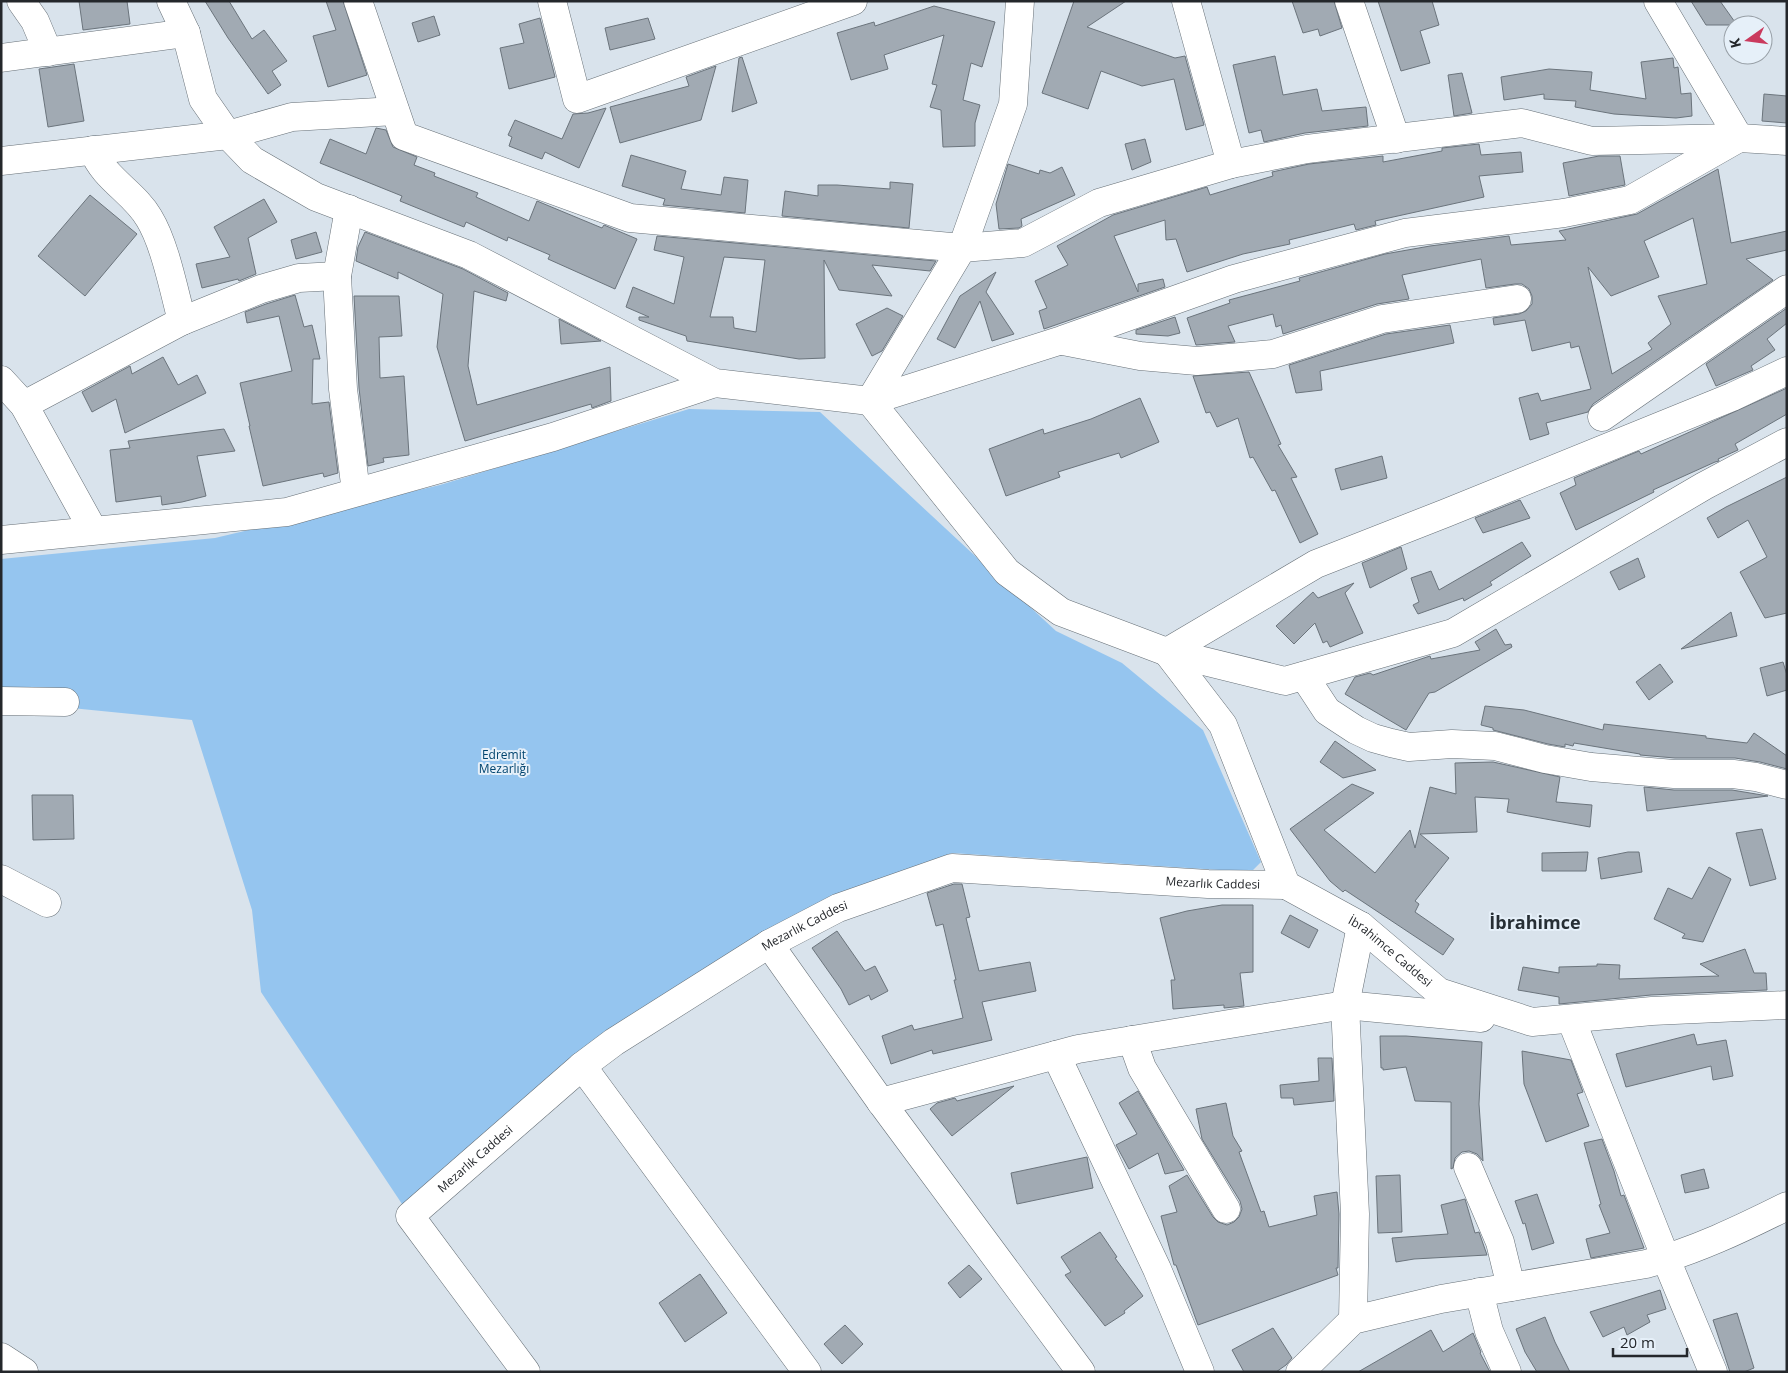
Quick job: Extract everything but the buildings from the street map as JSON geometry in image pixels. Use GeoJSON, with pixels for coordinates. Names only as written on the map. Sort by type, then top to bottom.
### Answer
{"type":"FeatureCollection","features":[{"type":"Feature","properties":{"kind":"street"},"geometry":{"type":"LineString","coordinates":[[21,1],[35,21],[48,52]]}},
{"type":"Feature","properties":{"kind":"street"},"geometry":{"type":"LineString","coordinates":[[170,1],[186,33],[202,99],[228,135],[252,160],[316,197],[469,255],[715,383],[870,401],[1062,340],[1234,279],[1404,233],[1564,213],[1630,200],[1739,138]]}},
{"type":"Feature","properties":{"kind":"street"},"geometry":{"type":"LineString","coordinates":[[358,1],[404,136],[630,218],[962,248],[1023,243],[1099,203],[1231,164],[1307,149],[1522,123],[1592,141],[1739,138],[1787,141]]}},
{"type":"Feature","properties":{"kind":"street"},"geometry":{"type":"LineString","coordinates":[[552,1],[577,99],[795,11],[853,1]]}},
{"type":"Feature","properties":{"kind":"street"},"geometry":{"type":"LineString","coordinates":[[870,401],[962,248],[1014,104],[1020,1]]}},
{"type":"Feature","properties":{"kind":"street"},"geometry":{"type":"LineString","coordinates":[[1186,1],[1231,164]]}},
{"type":"Feature","properties":{"kind":"street"},"geometry":{"type":"LineString","coordinates":[[1349,1],[1396,139]]}},
{"type":"Feature","properties":{"kind":"street"},"geometry":{"type":"LineString","coordinates":[[1658,1],[1739,138]]}},
{"type":"Feature","properties":{"kind":"street"},"geometry":{"type":"LineString","coordinates":[[1,58],[186,33]]}},
{"type":"Feature","properties":{"kind":"street"},"geometry":{"type":"LineString","coordinates":[[1,161],[228,135],[292,116],[395,111]]}},
{"type":"Feature","properties":{"kind":"street"},"geometry":{"type":"LineString","coordinates":[[93,150],[96,159],[106,173],[138,202],[157,233],[182,321]]}},
{"type":"Feature","properties":{"kind":"street"},"geometry":{"type":"LineString","coordinates":[[348,209],[337,276],[343,389],[356,492]]}},
{"type":"Feature","properties":{"kind":"street"},"geometry":{"type":"LineString","coordinates":[[24,405],[182,321],[261,289],[299,278],[337,276]]}},
{"type":"Feature","properties":{"kind":"street"},"geometry":{"type":"LineString","coordinates":[[1602,417],[1787,289]]}},
{"type":"Feature","properties":{"kind":"street"},"geometry":{"type":"LineString","coordinates":[[1062,340],[1140,356],[1197,361],[1272,354],[1382,319],[1517,298]]}},
{"type":"Feature","properties":{"kind":"street"},"geometry":{"type":"LineString","coordinates":[[1167,652],[1316,564],[1446,514],[1787,372]]}},
{"type":"Feature","properties":{"kind":"street"},"geometry":{"type":"LineString","coordinates":[[1,380],[24,405],[93,530]]}},
{"type":"Feature","properties":{"kind":"street"},"geometry":{"type":"LineString","coordinates":[[1,540],[287,512],[553,437],[715,383]]}},
{"type":"Feature","properties":{"kind":"street"},"geometry":{"type":"LineString","coordinates":[[870,401],[1007,572],[1062,612],[1167,652],[1285,681],[1453,633],[1704,486],[1787,442]]}},
{"type":"Feature","properties":{"kind":"street"},"geometry":{"type":"LineString","coordinates":[[1167,652],[1223,725],[1286,885]]}},
{"type":"Feature","properties":{"kind":"street"},"geometry":{"type":"LineString","coordinates":[[1304,676],[1327,711],[1356,730],[1391,743],[1410,747],[1452,744],[1495,746],[1591,767],[1674,774],[1733,774],[1756,777],[1787,785]]}},
{"type":"Feature","properties":{"kind":"street"},"geometry":{"type":"LineString","coordinates":[[1,701],[64,702]]}},
{"type":"Feature","properties":{"kind":"street","name":"Mezarlık Caddesi"},"geometry":{"type":"LineString","coordinates":[[526,1372],[410,1216],[582,1066],[614,1042],[769,944],[838,908],[952,868],[1208,884],[1286,885]]}},
{"type":"Feature","properties":{"kind":"street"},"geometry":{"type":"LineString","coordinates":[[1,879],[47,903]]}},
{"type":"Feature","properties":{"kind":"street","name":"İbrahimce Caddesi"},"geometry":{"type":"LineString","coordinates":[[1286,885],[1361,926],[1439,992],[1532,1022],[1652,1011],[1787,1005]]}},
{"type":"Feature","properties":{"kind":"street"},"geometry":{"type":"LineString","coordinates":[[1353,1320],[1355,1214],[1345,1005],[1361,926]]}},
{"type":"Feature","properties":{"kind":"street"},"geometry":{"type":"LineString","coordinates":[[769,944],[881,1102],[1081,1372]]}},
{"type":"Feature","properties":{"kind":"street"},"geometry":{"type":"LineString","coordinates":[[881,1102],[1078,1049],[1345,1005],[1532,1022]]}},
{"type":"Feature","properties":{"kind":"street"},"geometry":{"type":"LineString","coordinates":[[1571,1019],[1713,1372]]}},
{"type":"Feature","properties":{"kind":"street"},"geometry":{"type":"LineString","coordinates":[[1132,1040],[1142,1068],[1226,1209]]}},
{"type":"Feature","properties":{"kind":"street"},"geometry":{"type":"LineString","coordinates":[[1056,1055],[1157,1268],[1200,1372]]}},
{"type":"Feature","properties":{"kind":"street"},"geometry":{"type":"LineString","coordinates":[[582,1066],[807,1372]]}},
{"type":"Feature","properties":{"kind":"street"},"geometry":{"type":"LineString","coordinates":[[1468,1167],[1500,1242],[1511,1287]]}},
{"type":"Feature","properties":{"kind":"street"},"geometry":{"type":"LineString","coordinates":[[1308,1369],[1353,1320],[1441,1299],[1666,1259],[1739,1230],[1787,1206]]}},
{"type":"Feature","properties":{"kind":"street"},"geometry":{"type":"LineString","coordinates":[[1479,1292],[1489,1331],[1507,1372]]}},
{"type":"Feature","properties":{"kind":"street"},"geometry":{"type":"LineString","coordinates":[[1,1357],[24,1372]]}},
{"type":"Feature","properties":{"kind":"green space","name":"Edremit Mezarlığı"},"geometry":{"type":"Polygon","coordinates":[[[689,409],[820,412],[1056,631],[1122,663],[1203,730],[1261,862],[1251,872],[952,853],[841,895],[721,958],[580,1053],[406,1210],[261,992],[252,910],[192,720],[1,701],[1,559],[215,538],[440,485],[689,409]]]}},
{"type":"Feature","properties":{"kind":"district","name":"İbrahimce"},"geometry":{"type":"Point","coordinates":[1535,923]}}]}
